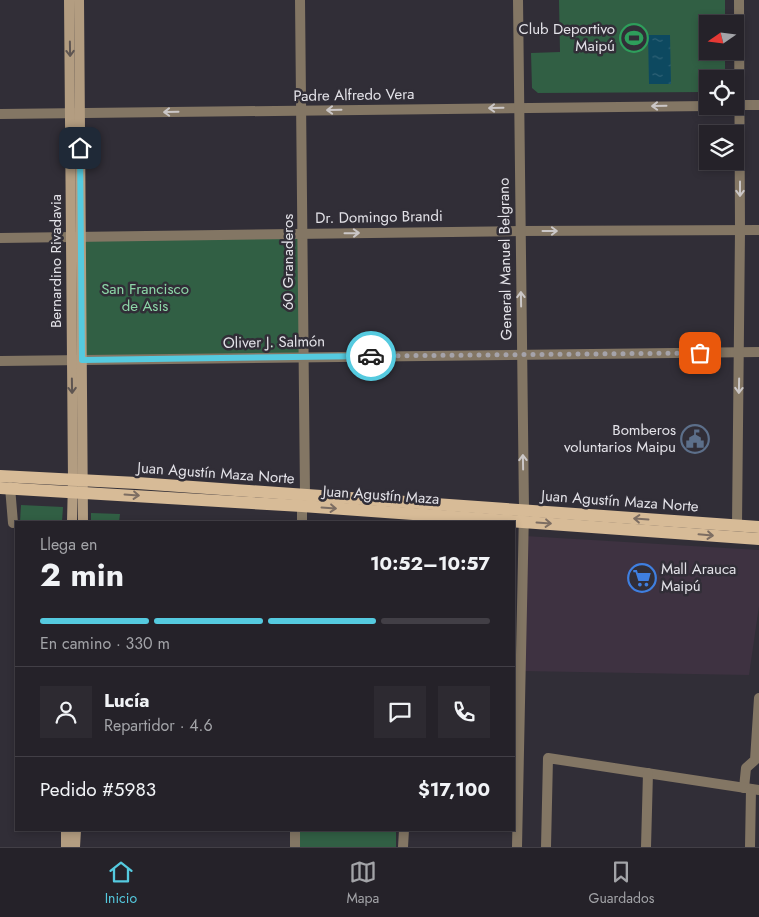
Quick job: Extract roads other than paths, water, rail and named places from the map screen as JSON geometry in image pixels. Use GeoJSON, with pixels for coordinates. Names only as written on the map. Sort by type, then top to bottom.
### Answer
{"type":"FeatureCollection","features":[{"type":"Feature","properties":{"kind":"main road","name":"Juan Agustín Maza Norte"},"geometry":{"type":"LineString","coordinates":[[0,476],[78,486],[303,500],[412,513],[524,516],[759,527]]}},
{"type":"Feature","properties":{"kind":"main road"},"geometry":{"type":"LineString","coordinates":[[5,487],[78,486]]}},
{"type":"Feature","properties":{"kind":"main road"},"geometry":{"type":"LineString","coordinates":[[524,516],[759,539]]}},
{"type":"Feature","properties":{"kind":"street","name":"Bernardino Rivadavia"},"geometry":{"type":"LineString","coordinates":[[69,0],[75,113],[78,486],[83,521]]}},
{"type":"Feature","properties":{"kind":"street","name":"Bernardino Rivadavia"},"geometry":{"type":"LineString","coordinates":[[75,113],[80,0]]}},
{"type":"Feature","properties":{"kind":"street","name":"60 Granaderos"},"geometry":{"type":"LineString","coordinates":[[300,0],[304,356],[302,521]]}},
{"type":"Feature","properties":{"kind":"street","name":"General Manuel Belgrano"},"geometry":{"type":"LineString","coordinates":[[517,847],[524,516],[518,0]]}},
{"type":"Feature","properties":{"kind":"street"},"geometry":{"type":"LineString","coordinates":[[738,70],[739,0]]}},
{"type":"Feature","properties":{"kind":"street"},"geometry":{"type":"LineString","coordinates":[[744,105],[759,105]]}},
{"type":"Feature","properties":{"kind":"street","name":"Padre Alfredo Vera"},"geometry":{"type":"LineString","coordinates":[[0,114],[699,106]]}},
{"type":"Feature","properties":{"kind":"street"},"geometry":{"type":"LineString","coordinates":[[737,525],[740,352],[738,115]]}},
{"type":"Feature","properties":{"kind":"street","name":"Dr. Domingo Brandi"},"geometry":{"type":"LineString","coordinates":[[0,238],[303,233],[759,230]]}},
{"type":"Feature","properties":{"kind":"street","name":"Oliver J. Salmón"},"geometry":{"type":"LineString","coordinates":[[0,361],[759,352]]}},
{"type":"Feature","properties":{"kind":"street","name":"Bernardino Rivadavia"},"geometry":{"type":"LineString","coordinates":[[72,521],[78,486]]}},
{"type":"Feature","properties":{"kind":"street"},"geometry":{"type":"LineString","coordinates":[[5,487],[14,523]]}},
{"type":"Feature","properties":{"kind":"street"},"geometry":{"type":"LineString","coordinates":[[750,847],[751,789],[746,768],[757,760],[759,698]]}},
{"type":"Feature","properties":{"kind":"street"},"geometry":{"type":"LineString","coordinates":[[546,847],[548,758],[751,789]]}},
{"type":"Feature","properties":{"kind":"street"},"geometry":{"type":"LineString","coordinates":[[646,847],[648,773]]}},
{"type":"Feature","properties":{"kind":"street"},"geometry":{"type":"LineString","coordinates":[[66,831],[66,847]]}},
{"type":"Feature","properties":{"kind":"street"},"geometry":{"type":"LineString","coordinates":[[75,847],[76,831]]}},
{"type":"Feature","properties":{"kind":"street"},"geometry":{"type":"LineString","coordinates":[[295,847],[296,831]]}},
{"type":"Feature","properties":{"kind":"street"},"geometry":{"type":"LineString","coordinates":[[403,847],[404,831]]}},
{"type":"Feature","properties":{"kind":"water"},"geometry":{"type":"Polygon","coordinates":[[[648,35],[670,35],[671,84],[649,84],[648,35]]]}},
{"type":"Feature","properties":{"kind":"place","name":"Club Deportivo Maipú"},"geometry":{"type":"Point","coordinates":[634,38]}},
{"type":"Feature","properties":{"kind":"place","name":"Bomberos voluntarios Maipu"},"geometry":{"type":"Point","coordinates":[695,439]}},
{"type":"Feature","properties":{"kind":"place","name":"Mall Arauca Maipú"},"geometry":{"type":"Point","coordinates":[642,578]}},
{"type":"Feature","properties":{"kind":"park label","name":"San Francisco de Asis"},"geometry":{"type":"Point","coordinates":[145,298]}}]}
